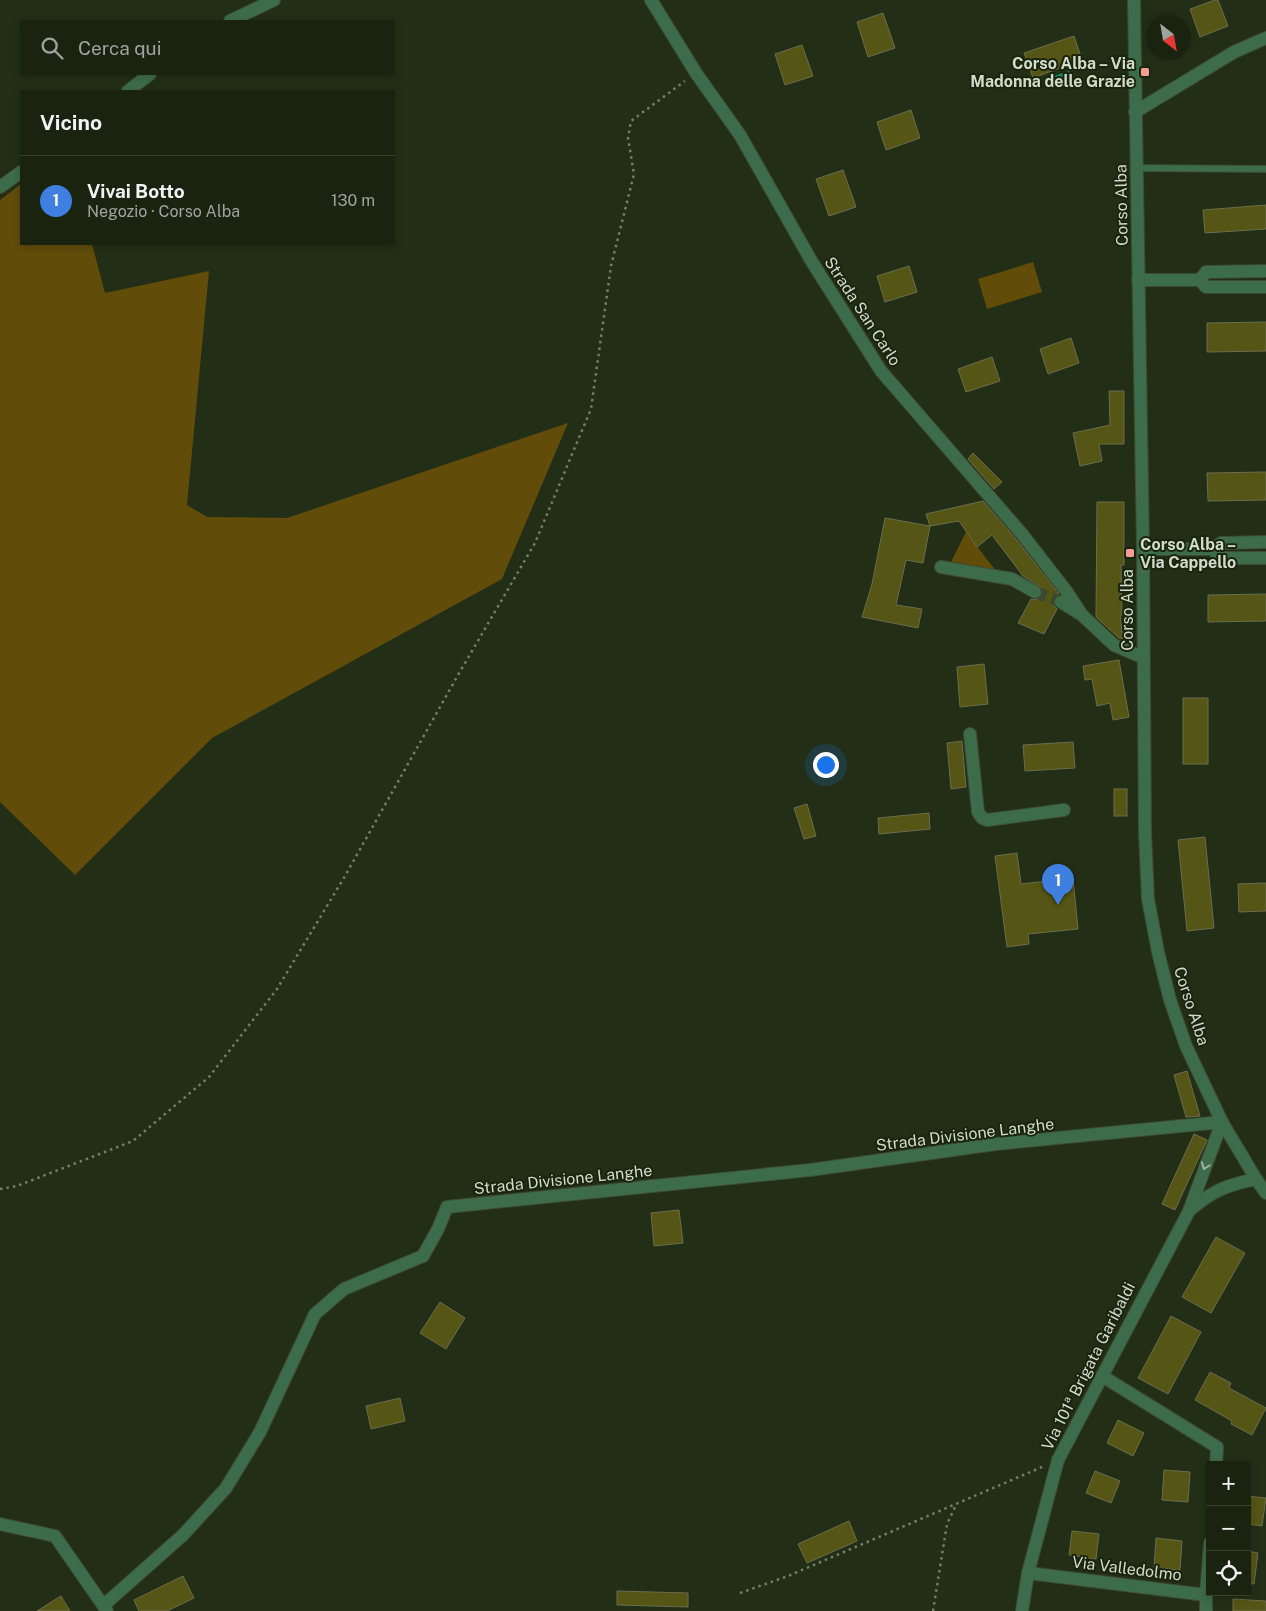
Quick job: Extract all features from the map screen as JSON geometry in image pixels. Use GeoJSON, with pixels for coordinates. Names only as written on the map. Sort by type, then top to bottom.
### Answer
{"type":"FeatureCollection","features":[{"type":"Feature","properties":{"kind":"street"},"geometry":{"type":"LineString","coordinates":[[232,20],[274,0]]}},
{"type":"Feature","properties":{"kind":"street","name":"Strada San Carlo"},"geometry":{"type":"LineString","coordinates":[[651,0],[696,73],[740,135],[812,262],[881,371],[1022,534],[1067,592],[1082,615]]}},
{"type":"Feature","properties":{"kind":"street","name":"Corso Alba"},"geometry":{"type":"LineString","coordinates":[[1134,0],[1143,549],[1145,834],[1148,899],[1158,952],[1170,1000],[1186,1046],[1222,1122],[1266,1193]]}},
{"type":"Feature","properties":{"kind":"street"},"geometry":{"type":"LineString","coordinates":[[1135,112],[1234,52],[1266,38]]}},
{"type":"Feature","properties":{"kind":"street"},"geometry":{"type":"LineString","coordinates":[[129,90],[149,75]]}},
{"type":"Feature","properties":{"kind":"street"},"geometry":{"type":"LineString","coordinates":[[0,187],[20,173]]}},
{"type":"Feature","properties":{"kind":"street"},"geometry":{"type":"LineString","coordinates":[[1200,280],[1206,272],[1266,271]]}},
{"type":"Feature","properties":{"kind":"street"},"geometry":{"type":"LineString","coordinates":[[1138,280],[1200,280],[1206,287],[1266,287]]}},
{"type":"Feature","properties":{"kind":"street"},"geometry":{"type":"LineString","coordinates":[[1143,549],[1212,549],[1222,543],[1266,542]]}},
{"type":"Feature","properties":{"kind":"street"},"geometry":{"type":"LineString","coordinates":[[1212,549],[1221,558],[1266,558]]}},
{"type":"Feature","properties":{"kind":"street"},"geometry":{"type":"LineString","coordinates":[[941,567],[1012,580],[1035,592]]}},
{"type":"Feature","properties":{"kind":"street","name":"Strada San Carlo"},"geometry":{"type":"LineString","coordinates":[[1061,602],[1082,615],[1114,645],[1144,658]]}},
{"type":"Feature","properties":{"kind":"street"},"geometry":{"type":"LineString","coordinates":[[970,734],[978,812],[982,818],[987,820],[1064,810]]}},
{"type":"Feature","properties":{"kind":"street","name":"Via 101ª Brigata Garibaldi"},"geometry":{"type":"LineString","coordinates":[[1022,1611],[1028,1573],[1058,1460],[1189,1210],[1222,1122]]}},
{"type":"Feature","properties":{"kind":"street","name":"Strada Divisione Langhe"},"geometry":{"type":"LineString","coordinates":[[105,1608],[183,1535],[226,1488],[260,1432],[315,1314],[344,1289],[423,1256],[438,1229],[446,1207],[810,1170],[996,1144],[1222,1122]]}},
{"type":"Feature","properties":{"kind":"street","name":"Via 101ª Brigata Garibaldi"},"geometry":{"type":"LineString","coordinates":[[1189,1210],[1206,1196],[1227,1186],[1256,1179]]}},
{"type":"Feature","properties":{"kind":"street"},"geometry":{"type":"LineString","coordinates":[[1102,1376],[1217,1447],[1216,1461]]}},
{"type":"Feature","properties":{"kind":"street"},"geometry":{"type":"LineString","coordinates":[[0,1524],[55,1536],[105,1608]]}},
{"type":"Feature","properties":{"kind":"street","name":"Via Valledolmo"},"geometry":{"type":"LineString","coordinates":[[1028,1573],[1206,1595]]}},
{"type":"Feature","properties":{"kind":"street"},"geometry":{"type":"LineString","coordinates":[[1206,1596],[1206,1611]]}},
{"type":"Feature","properties":{"kind":"lane"},"geometry":{"type":"LineString","coordinates":[[1136,168],[1266,169]]}},
{"type":"Feature","properties":{"kind":"path"},"geometry":{"type":"LineString","coordinates":[[0,1189],[17,1186],[133,1141],[209,1077],[277,989],[345,876],[535,543],[591,409],[611,266],[634,174],[628,138],[631,121],[696,73]]}},
{"type":"Feature","properties":{"kind":"path"},"geometry":{"type":"LineString","coordinates":[[740,1593],[788,1576],[1058,1460]]}},
{"type":"Feature","properties":{"kind":"path"},"geometry":{"type":"LineString","coordinates":[[933,1611],[947,1524],[957,1504]]}},
{"type":"Feature","properties":{"kind":"shaded area"},"geometry":{"type":"Polygon","coordinates":[[[20,185],[20,245],[92,245],[105,293],[209,271],[187,505],[207,517],[287,518],[568,423],[502,579],[212,738],[75,875],[0,802],[0,200],[20,185]]]}},
{"type":"Feature","properties":{"kind":"shaded area"},"geometry":{"type":"Polygon","coordinates":[[[1033,262],[1042,292],[987,309],[978,279],[1033,262]]]}},
{"type":"Feature","properties":{"kind":"shaded area"},"geometry":{"type":"Polygon","coordinates":[[[966,532],[996,571],[950,564],[966,532]]]}},
{"type":"Feature","properties":{"kind":"water"},"geometry":{"type":"Polygon","coordinates":[[[1069,71],[1072,79],[1047,87],[1045,79],[1069,71]]]}},
{"type":"Feature","properties":{"kind":"building"},"geometry":{"type":"Polygon","coordinates":[[[1218,0],[1228,26],[1200,37],[1190,9],[1218,0]]]}},
{"type":"Feature","properties":{"kind":"building"},"geometry":{"type":"Polygon","coordinates":[[[883,13],[895,48],[868,57],[857,22],[883,13]]]}},
{"type":"Feature","properties":{"kind":"building"},"geometry":{"type":"Polygon","coordinates":[[[1074,36],[1082,60],[1033,78],[1024,53],[1074,36]]]}},
{"type":"Feature","properties":{"kind":"building"},"geometry":{"type":"Polygon","coordinates":[[[802,45],[813,76],[785,85],[775,54],[802,45]]]}},
{"type":"Feature","properties":{"kind":"building"},"geometry":{"type":"Polygon","coordinates":[[[911,110],[920,138],[886,150],[877,122],[911,110]]]}},
{"type":"Feature","properties":{"kind":"building"},"geometry":{"type":"Polygon","coordinates":[[[843,170],[856,207],[829,216],[816,179],[843,170]]]}},
{"type":"Feature","properties":{"kind":"building"},"geometry":{"type":"Polygon","coordinates":[[[1266,205],[1266,229],[1205,233],[1203,210],[1266,205]]]}},
{"type":"Feature","properties":{"kind":"building"},"geometry":{"type":"Polygon","coordinates":[[[909,266],[917,292],[885,302],[877,276],[909,266]]]}},
{"type":"Feature","properties":{"kind":"building"},"geometry":{"type":"Polygon","coordinates":[[[1266,322],[1266,351],[1207,352],[1207,323],[1266,322]]]}},
{"type":"Feature","properties":{"kind":"building"},"geometry":{"type":"Polygon","coordinates":[[[1071,338],[1079,363],[1048,374],[1040,349],[1071,338]]]}},
{"type":"Feature","properties":{"kind":"building"},"geometry":{"type":"Polygon","coordinates":[[[992,357],[1000,381],[966,392],[958,369],[992,357]]]}},
{"type":"Feature","properties":{"kind":"building"},"geometry":{"type":"Polygon","coordinates":[[[1109,391],[1124,391],[1124,444],[1099,444],[1102,461],[1080,466],[1073,433],[1110,425],[1109,391]]]}},
{"type":"Feature","properties":{"kind":"building"},"geometry":{"type":"Polygon","coordinates":[[[973,453],[1002,482],[994,489],[968,459],[973,453]]]}},
{"type":"Feature","properties":{"kind":"building"},"geometry":{"type":"Polygon","coordinates":[[[1266,472],[1266,500],[1208,501],[1207,473],[1266,472]]]}},
{"type":"Feature","properties":{"kind":"building"},"geometry":{"type":"Polygon","coordinates":[[[983,501],[1016,539],[1059,594],[1054,597],[1054,606],[1057,609],[1044,634],[1018,623],[1031,599],[1036,600],[1042,596],[1042,588],[1023,576],[992,535],[977,547],[959,521],[930,526],[926,514],[983,501]]]}},
{"type":"Feature","properties":{"kind":"building"},"geometry":{"type":"Polygon","coordinates":[[[1097,502],[1124,502],[1124,565],[1121,565],[1122,615],[1120,615],[1123,639],[1119,638],[1096,617],[1097,502]]]}},
{"type":"Feature","properties":{"kind":"building"},"geometry":{"type":"Polygon","coordinates":[[[885,518],[930,526],[923,563],[906,560],[896,605],[922,609],[918,628],[862,617],[872,584],[885,518]]]}},
{"type":"Feature","properties":{"kind":"building"},"geometry":{"type":"Polygon","coordinates":[[[1266,594],[1266,621],[1208,622],[1208,595],[1266,594]]]}},
{"type":"Feature","properties":{"kind":"building"},"geometry":{"type":"Polygon","coordinates":[[[1119,660],[1129,717],[1113,720],[1110,703],[1097,706],[1092,679],[1085,680],[1083,666],[1119,660]]]}},
{"type":"Feature","properties":{"kind":"building"},"geometry":{"type":"Polygon","coordinates":[[[984,664],[988,704],[960,707],[957,667],[984,664]]]}},
{"type":"Feature","properties":{"kind":"building"},"geometry":{"type":"Polygon","coordinates":[[[1183,698],[1208,698],[1208,764],[1183,764],[1183,698]]]}},
{"type":"Feature","properties":{"kind":"building"},"geometry":{"type":"Polygon","coordinates":[[[962,741],[966,787],[951,789],[947,743],[962,741]]]}},
{"type":"Feature","properties":{"kind":"building"},"geometry":{"type":"Polygon","coordinates":[[[1073,742],[1075,768],[1025,771],[1023,745],[1073,742]]]}},
{"type":"Feature","properties":{"kind":"building"},"geometry":{"type":"Polygon","coordinates":[[[1114,789],[1127,789],[1127,816],[1114,816],[1114,789]]]}},
{"type":"Feature","properties":{"kind":"building"},"geometry":{"type":"Polygon","coordinates":[[[807,804],[816,836],[804,839],[794,808],[807,804]]]}},
{"type":"Feature","properties":{"kind":"building"},"geometry":{"type":"Polygon","coordinates":[[[929,813],[930,829],[879,834],[878,818],[929,813]]]}},
{"type":"Feature","properties":{"kind":"building"},"geometry":{"type":"Polygon","coordinates":[[[1205,837],[1214,928],[1187,931],[1178,840],[1205,837]]]}},
{"type":"Feature","properties":{"kind":"building"},"geometry":{"type":"Polygon","coordinates":[[[1017,853],[1021,884],[1073,878],[1078,929],[1028,934],[1029,944],[1007,947],[995,856],[1017,853]]]}},
{"type":"Feature","properties":{"kind":"building"},"geometry":{"type":"Polygon","coordinates":[[[1266,883],[1266,911],[1239,912],[1238,884],[1266,883]]]}},
{"type":"Feature","properties":{"kind":"building"},"geometry":{"type":"Polygon","coordinates":[[[1187,1071],[1200,1116],[1186,1117],[1174,1075],[1187,1071]]]}},
{"type":"Feature","properties":{"kind":"building"},"geometry":{"type":"Polygon","coordinates":[[[1194,1134],[1207,1140],[1175,1210],[1162,1204],[1194,1134]]]}},
{"type":"Feature","properties":{"kind":"building"},"geometry":{"type":"Polygon","coordinates":[[[679,1210],[683,1243],[654,1246],[651,1213],[679,1210]]]}},
{"type":"Feature","properties":{"kind":"building"},"geometry":{"type":"Polygon","coordinates":[[[1216,1237],[1245,1253],[1211,1313],[1182,1297],[1216,1237]]]}},
{"type":"Feature","properties":{"kind":"building"},"geometry":{"type":"Polygon","coordinates":[[[440,1302],[465,1318],[446,1349],[420,1333],[440,1302]]]}},
{"type":"Feature","properties":{"kind":"building"},"geometry":{"type":"Polygon","coordinates":[[[1171,1316],[1201,1332],[1168,1394],[1138,1378],[1171,1316]]]}},
{"type":"Feature","properties":{"kind":"building"},"geometry":{"type":"Polygon","coordinates":[[[1210,1372],[1231,1383],[1229,1388],[1266,1408],[1252,1435],[1231,1424],[1232,1421],[1195,1400],[1210,1372]]]}},
{"type":"Feature","properties":{"kind":"building"},"geometry":{"type":"Polygon","coordinates":[[[400,1398],[405,1421],[371,1429],[366,1406],[400,1398]]]}},
{"type":"Feature","properties":{"kind":"building"},"geometry":{"type":"Polygon","coordinates":[[[1118,1420],[1144,1433],[1133,1456],[1107,1443],[1118,1420]]]}},
{"type":"Feature","properties":{"kind":"building"},"geometry":{"type":"Polygon","coordinates":[[[1164,1470],[1190,1472],[1188,1502],[1162,1500],[1164,1470]]]}},
{"type":"Feature","properties":{"kind":"building"},"geometry":{"type":"Polygon","coordinates":[[[1095,1471],[1120,1481],[1111,1503],[1086,1493],[1095,1471]]]}},
{"type":"Feature","properties":{"kind":"building"},"geometry":{"type":"Polygon","coordinates":[[[1251,1496],[1266,1498],[1262,1526],[1251,1525],[1251,1496]]]}},
{"type":"Feature","properties":{"kind":"building"},"geometry":{"type":"Polygon","coordinates":[[[849,1521],[857,1541],[807,1563],[798,1544],[849,1521]]]}},
{"type":"Feature","properties":{"kind":"building"},"geometry":{"type":"Polygon","coordinates":[[[1072,1531],[1099,1534],[1096,1559],[1069,1555],[1072,1531]]]}},
{"type":"Feature","properties":{"kind":"building"},"geometry":{"type":"Polygon","coordinates":[[[1156,1538],[1182,1541],[1180,1570],[1154,1568],[1156,1538]]]}},
{"type":"Feature","properties":{"kind":"building"},"geometry":{"type":"Polygon","coordinates":[[[1251,1552],[1258,1553],[1254,1584],[1251,1584],[1251,1552]]]}},
{"type":"Feature","properties":{"kind":"building"},"geometry":{"type":"Polygon","coordinates":[[[183,1576],[194,1598],[167,1611],[139,1611],[134,1600],[183,1576]]]}},
{"type":"Feature","properties":{"kind":"building"},"geometry":{"type":"Polygon","coordinates":[[[617,1591],[688,1593],[688,1607],[617,1605],[617,1591]]]}},
{"type":"Feature","properties":{"kind":"building"},"geometry":{"type":"Polygon","coordinates":[[[61,1596],[70,1611],[37,1611],[61,1596]]]}},
{"type":"Feature","properties":{"kind":"building"},"geometry":{"type":"Polygon","coordinates":[[[1233,1599],[1266,1601],[1266,1611],[1233,1611],[1233,1599]]]}},
{"type":"Feature","properties":{"kind":"tunnel"},"geometry":{"type":"LineString","coordinates":[[1035,592],[1061,602]]}},
{"type":"Feature","properties":{"kind":"place","name":"Corso Alba – Via Madonna delle Grazie"},"geometry":{"type":"Point","coordinates":[1145,72]}},
{"type":"Feature","properties":{"kind":"place","name":"Corso Alba – Via Cappello"},"geometry":{"type":"Point","coordinates":[1130,553]}},
{"type":"Feature","properties":{"kind":"place","name":"Vivai Botto"},"geometry":{"type":"Point","coordinates":[1058,905]}}]}
